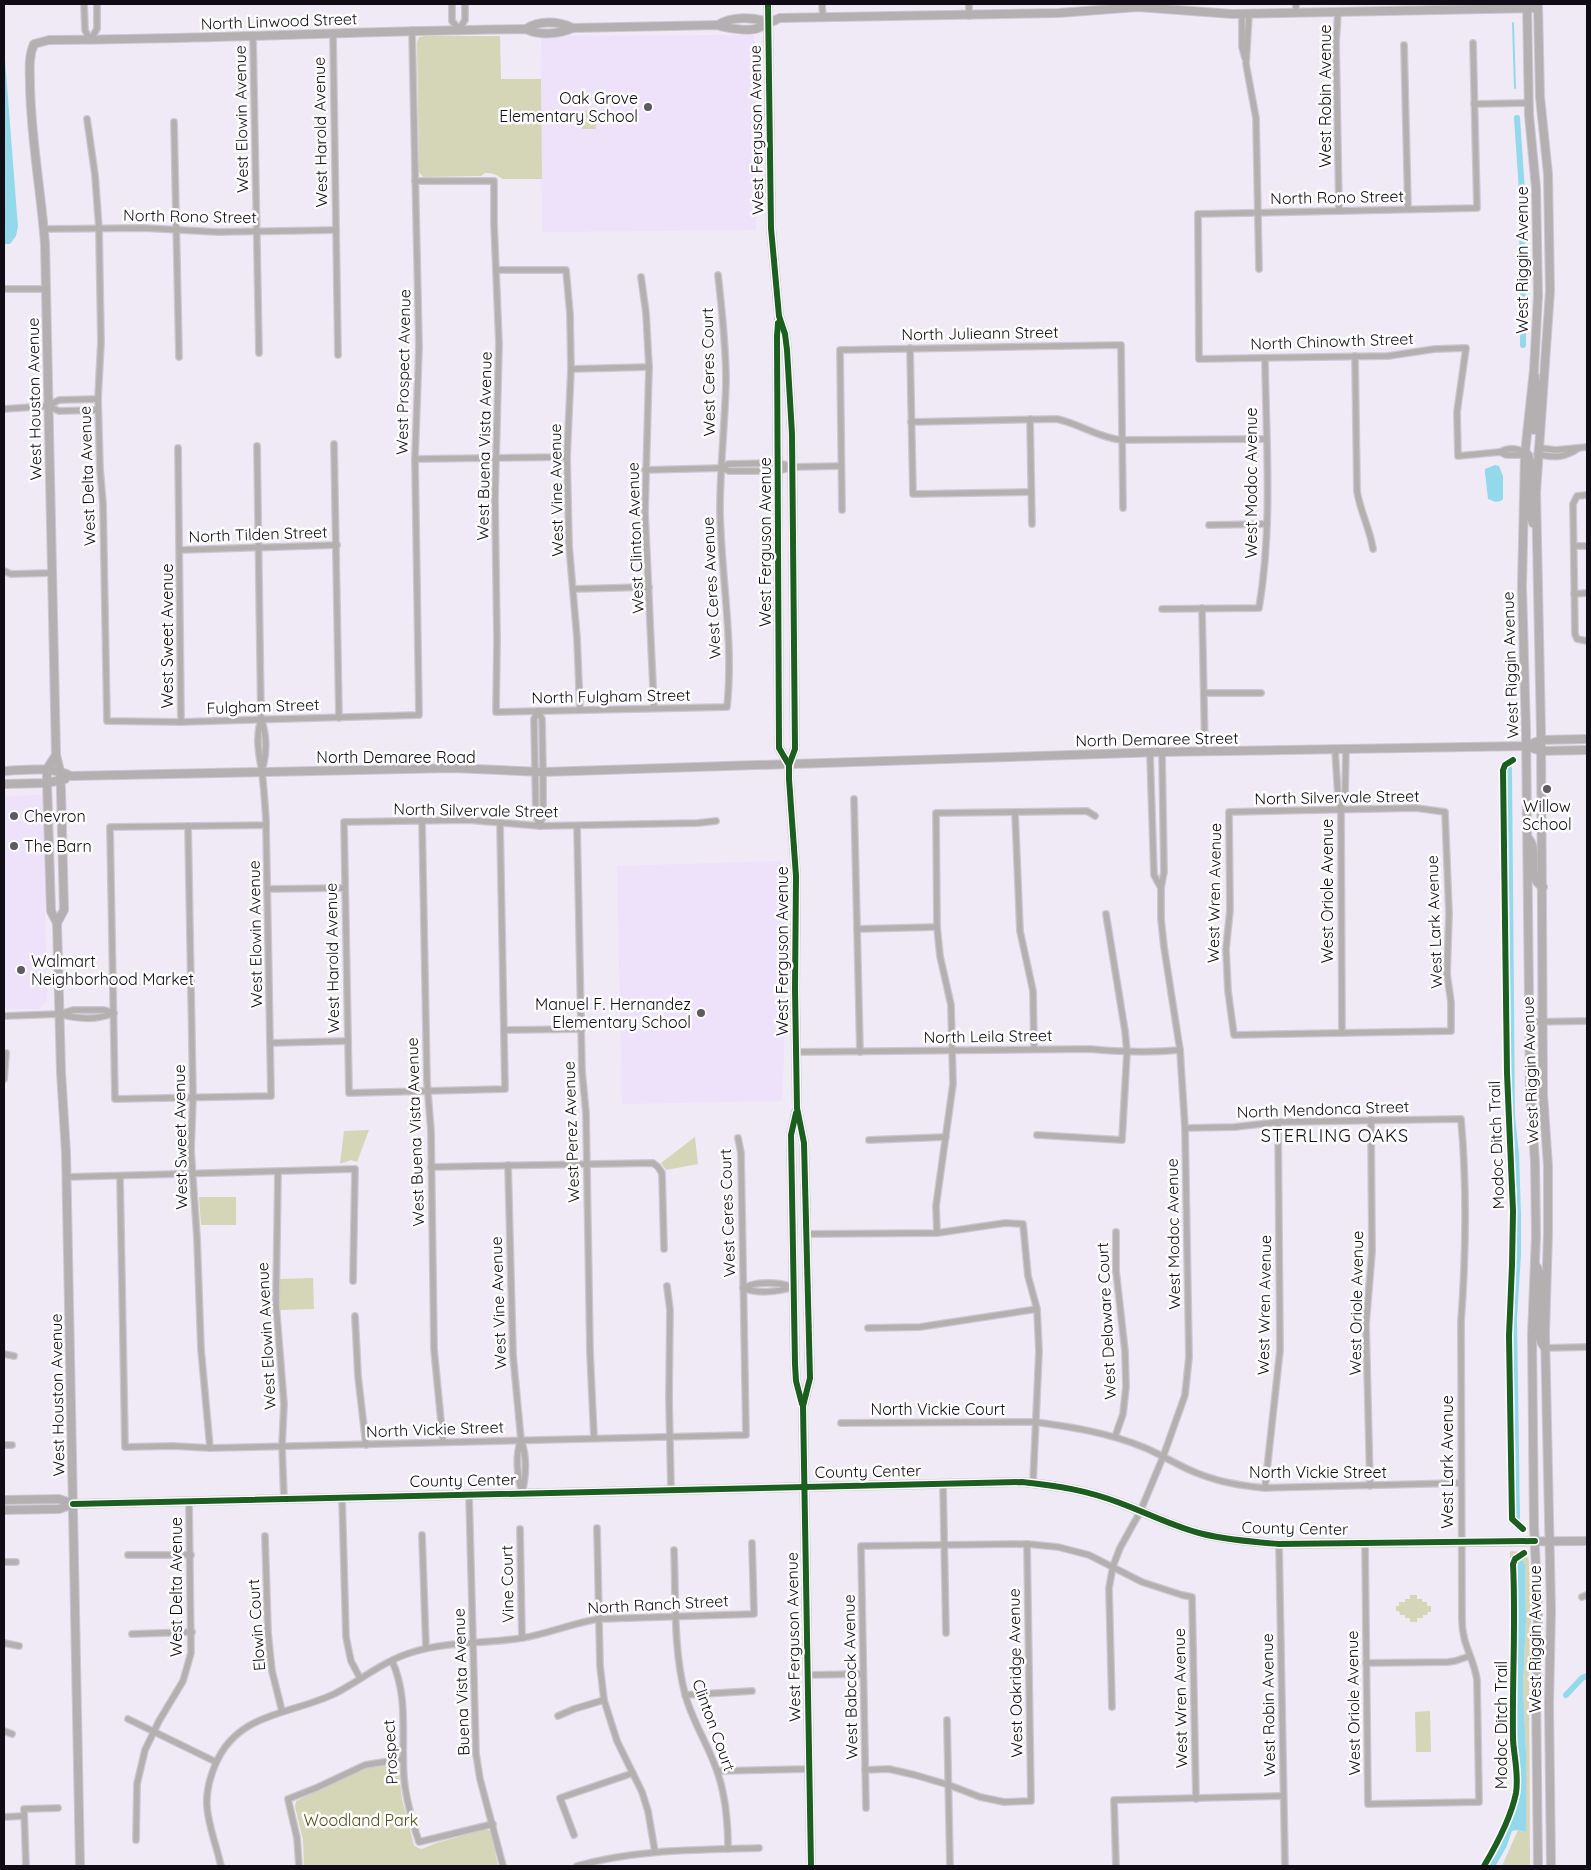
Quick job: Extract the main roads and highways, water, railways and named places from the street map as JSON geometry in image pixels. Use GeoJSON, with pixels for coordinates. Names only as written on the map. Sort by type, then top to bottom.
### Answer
{"type":"FeatureCollection","features":[{"type":"Feature","properties":{"kind":"main road","name":"West Ferguson Avenue"},"geometry":{"type":"LineString","coordinates":[[768,4],[770,209],[779,316],[777,336],[779,748],[789,765]]}},
{"type":"Feature","properties":{"kind":"main road","name":"West Riggin Avenue"},"geometry":{"type":"LineString","coordinates":[[1527,6],[1529,103],[1536,192],[1538,296],[1534,370],[1525,454],[1522,587],[1525,653],[1530,1102],[1535,1175],[1535,1262],[1532,1329],[1535,1541],[1538,1611],[1536,1684],[1538,1866]]}},
{"type":"Feature","properties":{"kind":"main road","name":"North Linwood Street"},"geometry":{"type":"LineString","coordinates":[[34,44],[50,40],[253,36],[412,30],[526,28],[534,33],[563,32],[573,28],[718,25],[725,20],[756,18],[768,22],[780,18],[969,16],[1081,12],[1138,7],[1209,14],[1246,14],[1338,12],[1383,7],[1538,6]]}},
{"type":"Feature","properties":{"kind":"main road","name":"West Riggin Avenue"},"geometry":{"type":"LineString","coordinates":[[1538,6],[1540,97],[1548,174],[1550,291],[1545,380],[1537,451],[1536,531],[1543,887],[1542,1022],[1548,1233],[1545,1348],[1551,1624],[1549,1704],[1551,1866]]}},
{"type":"Feature","properties":{"kind":"main road","name":"West Houston Avenue"},"geometry":{"type":"LineString","coordinates":[[34,44],[30,56],[32,127],[44,230],[56,756],[61,780],[64,910],[57,923]]}},
{"type":"Feature","properties":{"kind":"main road","name":"West Ferguson Avenue"},"geometry":{"type":"LineString","coordinates":[[779,316],[785,334],[790,378],[792,467],[795,749],[789,765],[797,907],[795,989],[797,1108],[804,1144],[807,1234],[810,1378],[803,1406],[812,1866]]}},
{"type":"Feature","properties":{"kind":"main road"},"geometry":{"type":"LineString","coordinates":[[1534,370],[1537,387],[1534,448],[1537,451]]}},
{"type":"Feature","properties":{"kind":"main road"},"geometry":{"type":"LineString","coordinates":[[1525,454],[1528,455],[1530,461],[1530,515],[1536,531]]}},
{"type":"Feature","properties":{"kind":"main road","name":"North Demaree Street"},"geometry":{"type":"LineString","coordinates":[[1526,746],[1541,740],[1587,740]]}},
{"type":"Feature","properties":{"kind":"main road","name":"North Demaree Street"},"geometry":{"type":"LineString","coordinates":[[789,765],[1162,752],[1526,746],[1541,751],[1587,750]]}},
{"type":"Feature","properties":{"kind":"main road"},"geometry":{"type":"LineString","coordinates":[[47,769],[56,756]]}},
{"type":"Feature","properties":{"kind":"main road","name":"North Demaree Road"},"geometry":{"type":"LineString","coordinates":[[4,771],[47,769],[60,771],[71,776],[452,768],[539,772],[789,765]]}},
{"type":"Feature","properties":{"kind":"main road","name":"West Houston Avenue"},"geometry":{"type":"LineString","coordinates":[[47,769],[50,910],[57,923],[61,1072],[67,1177],[80,1866]]}},
{"type":"Feature","properties":{"kind":"main road"},"geometry":{"type":"LineString","coordinates":[[4,784],[47,782],[71,776]]}},
{"type":"Feature","properties":{"kind":"main road"},"geometry":{"type":"LineString","coordinates":[[1527,832],[1533,849],[1534,878],[1538,885],[1543,887]]}},
{"type":"Feature","properties":{"kind":"main road","name":"West Ferguson Avenue"},"geometry":{"type":"LineString","coordinates":[[797,1108],[791,1136],[793,1287],[796,1381],[803,1406]]}},
{"type":"Feature","properties":{"kind":"main road"},"geometry":{"type":"LineString","coordinates":[[1535,1262],[1541,1278],[1539,1338],[1545,1348]]}},
{"type":"Feature","properties":{"kind":"main road","name":"County Center"},"geometry":{"type":"LineString","coordinates":[[4,1510],[59,1509],[73,1504],[804,1486],[1032,1483],[1067,1486],[1120,1503],[1202,1534],[1240,1542],[1279,1544],[1587,1541]]}},
{"type":"Feature","properties":{"kind":"main road","name":"County Center"},"geometry":{"type":"LineString","coordinates":[[4,1500],[59,1498],[73,1504]]}},
{"type":"Feature","properties":{"kind":"water"},"geometry":{"type":"Polygon","coordinates":[[[4,56],[18,227],[16,236],[10,244],[4,244],[4,56]]]}},
{"type":"Feature","properties":{"kind":"water"},"geometry":{"type":"Polygon","coordinates":[[[1495,465],[1499,466],[1503,476],[1503,499],[1496,502],[1488,499],[1485,473],[1485,469],[1495,465]]]}},
{"type":"Feature","properties":{"kind":"water"},"geometry":{"type":"Polygon","coordinates":[[[1518,1555],[1525,1564],[1526,1621],[1523,1685],[1526,1752],[1526,1832],[1518,1830],[1498,1833],[1513,1792],[1511,1686],[1513,1624],[1510,1556],[1518,1555]]]}},
{"type":"Feature","properties":{"kind":"waterway"},"geometry":{"type":"LineString","coordinates":[[1513,23],[1515,88]]}},
{"type":"Feature","properties":{"kind":"waterway"},"geometry":{"type":"LineString","coordinates":[[1517,118],[1522,191],[1523,345]]}},
{"type":"Feature","properties":{"kind":"waterway"},"geometry":{"type":"LineString","coordinates":[[1509,769],[1512,1116],[1516,1154],[1518,1214],[1518,1255],[1514,1318],[1517,1518]]}},
{"type":"Feature","properties":{"kind":"waterway"},"geometry":{"type":"LineString","coordinates":[[1566,1695],[1582,1678],[1587,1676]]}},
{"type":"Feature","properties":{"kind":"waterway"},"geometry":{"type":"LineString","coordinates":[[1492,1866],[1504,1845],[1511,1824]]}},
{"type":"Feature","properties":{"kind":"place","name":"Oak Grove Elementary School"},"geometry":{"type":"Point","coordinates":[648,107]}},
{"type":"Feature","properties":{"kind":"place","name":"Willow School"},"geometry":{"type":"Point","coordinates":[1547,789]}},
{"type":"Feature","properties":{"kind":"place","name":"Chevron"},"geometry":{"type":"Point","coordinates":[14,816]}},
{"type":"Feature","properties":{"kind":"place","name":"The Barn"},"geometry":{"type":"Point","coordinates":[14,846]}},
{"type":"Feature","properties":{"kind":"place","name":"Walmart Neighborhood Market"},"geometry":{"type":"Point","coordinates":[21,970]}},
{"type":"Feature","properties":{"kind":"place","name":"Manuel F. Hernandez Elementary School"},"geometry":{"type":"Point","coordinates":[701,1013]}},
{"type":"Feature","properties":{"kind":"district","name":"STERLING OAKS"},"geometry":{"type":"Point","coordinates":[1335,1135]}},
{"type":"Feature","properties":{"kind":"park label","name":"Woodland Park"},"geometry":{"type":"Point","coordinates":[361,1820]}}]}
